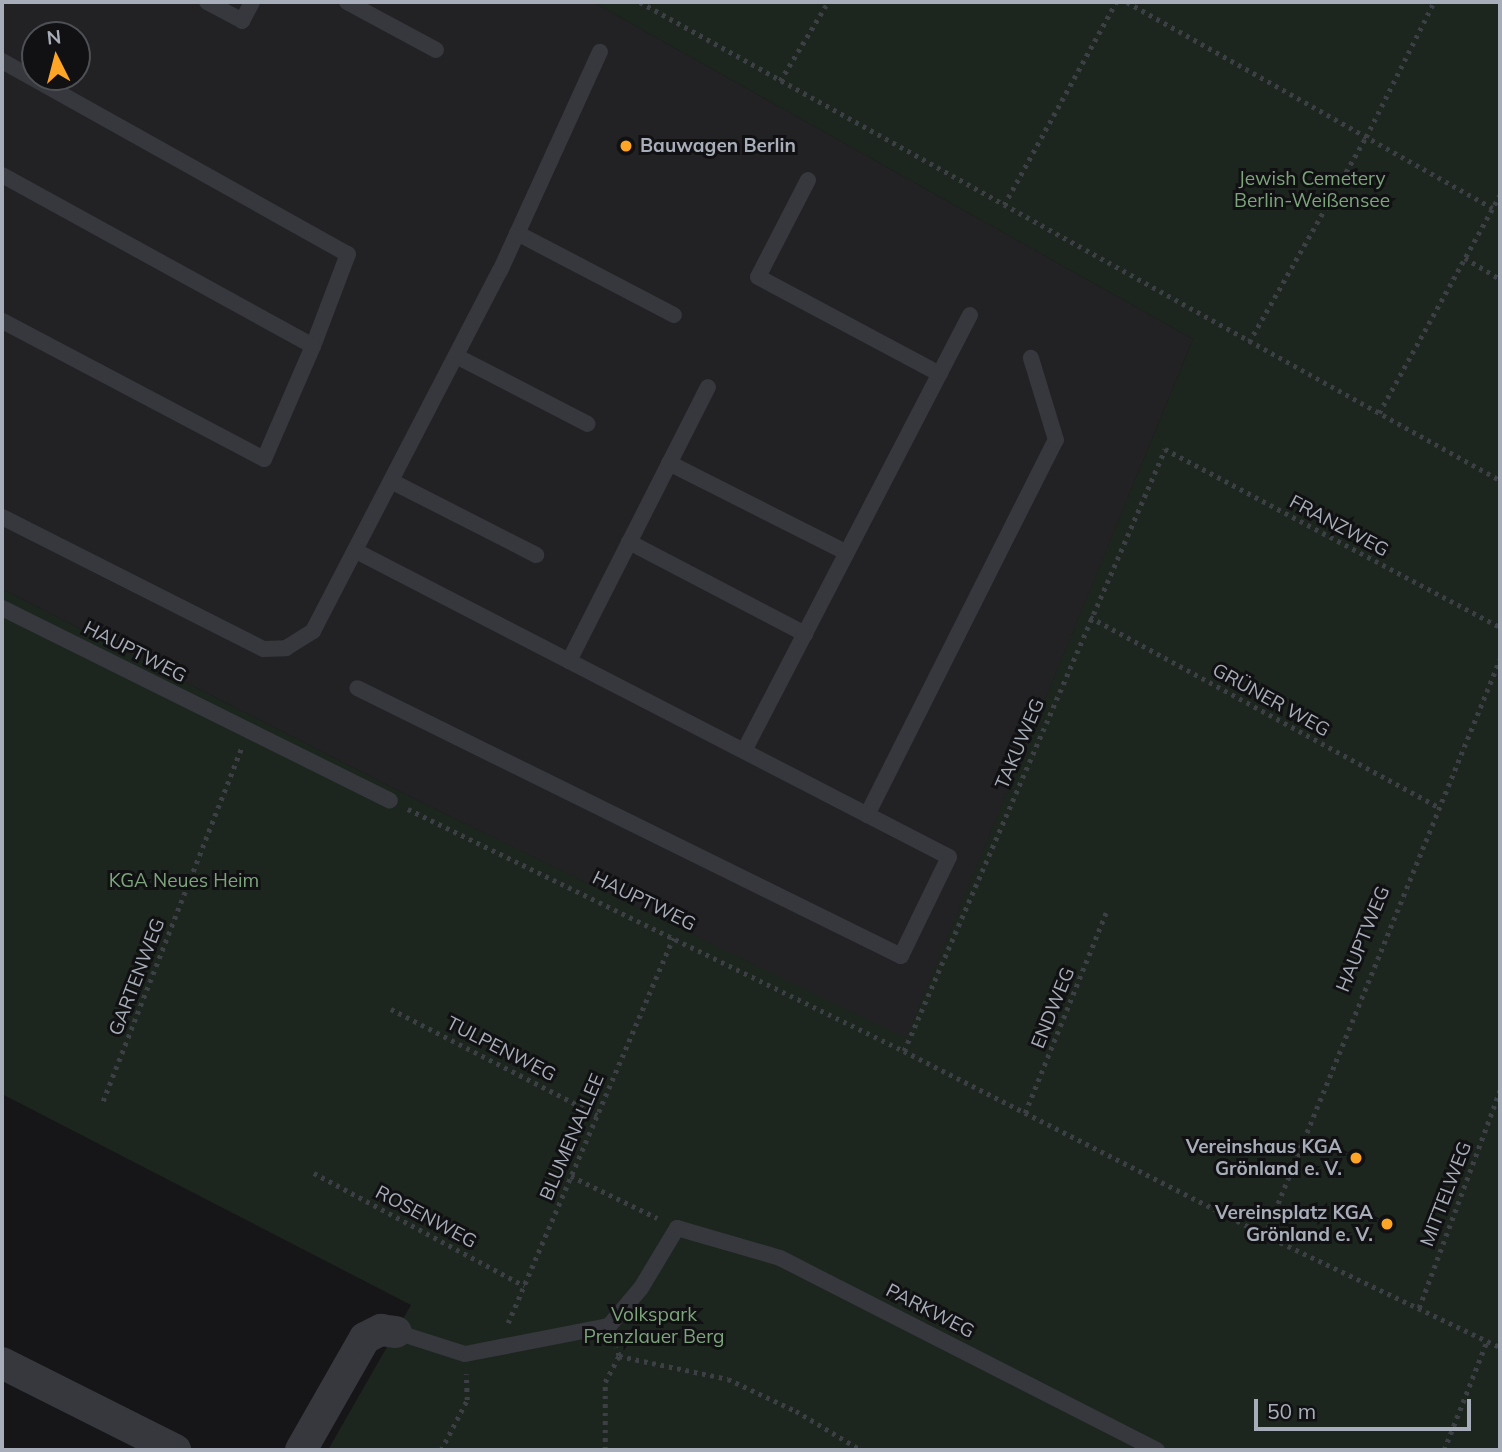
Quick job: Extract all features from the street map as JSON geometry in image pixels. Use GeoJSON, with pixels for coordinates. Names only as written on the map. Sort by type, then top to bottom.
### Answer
{"type":"FeatureCollection","features":[{"type":"Feature","properties":{"kind":"street"},"geometry":{"type":"LineString","coordinates":[[301,1450],[365,1338],[382,1330],[396,1332]]}},
{"type":"Feature","properties":{"kind":"street"},"geometry":{"type":"LineString","coordinates":[[2,1363],[175,1450]]}},
{"type":"Feature","properties":{"kind":"lane"},"geometry":{"type":"LineString","coordinates":[[207,2],[242,21],[252,2]]}},
{"type":"Feature","properties":{"kind":"lane"},"geometry":{"type":"LineString","coordinates":[[347,2],[436,50]]}},
{"type":"Feature","properties":{"kind":"lane"},"geometry":{"type":"LineString","coordinates":[[2,517],[263,649],[286,648],[313,631],[517,233],[600,52]]}},
{"type":"Feature","properties":{"kind":"lane"},"geometry":{"type":"LineString","coordinates":[[2,61],[348,254],[313,346],[264,459],[2,321]]}},
{"type":"Feature","properties":{"kind":"lane"},"geometry":{"type":"LineString","coordinates":[[2,175],[313,346]]}},
{"type":"Feature","properties":{"kind":"lane"},"geometry":{"type":"LineString","coordinates":[[808,180],[758,277],[940,374]]}},
{"type":"Feature","properties":{"kind":"lane"},"geometry":{"type":"LineString","coordinates":[[517,233],[674,315]]}},
{"type":"Feature","properties":{"kind":"lane"},"geometry":{"type":"LineString","coordinates":[[744,751],[970,315]]}},
{"type":"Feature","properties":{"kind":"lane"},"geometry":{"type":"LineString","coordinates":[[456,356],[588,424]]}},
{"type":"Feature","properties":{"kind":"lane"},"geometry":{"type":"LineString","coordinates":[[867,815],[1056,440],[1031,358]]}},
{"type":"Feature","properties":{"kind":"lane"},"geometry":{"type":"LineString","coordinates":[[569,661],[708,387]]}},
{"type":"Feature","properties":{"kind":"lane"},"geometry":{"type":"LineString","coordinates":[[669,463],[847,553]]}},
{"type":"Feature","properties":{"kind":"lane"},"geometry":{"type":"LineString","coordinates":[[391,481],[536,555]]}},
{"type":"Feature","properties":{"kind":"lane"},"geometry":{"type":"LineString","coordinates":[[629,542],[805,634]]}},
{"type":"Feature","properties":{"kind":"lane"},"geometry":{"type":"LineString","coordinates":[[356,551],[949,857],[901,956],[357,688]]}},
{"type":"Feature","properties":{"kind":"lane","name":"HAUPTWEG"},"geometry":{"type":"LineString","coordinates":[[2,608],[390,801]]}},
{"type":"Feature","properties":{"kind":"lane"},"geometry":{"type":"LineString","coordinates":[[396,1332],[466,1354],[609,1326],[642,1288],[677,1228]]}},
{"type":"Feature","properties":{"kind":"lane","name":"PARKWEG"},"geometry":{"type":"LineString","coordinates":[[677,1228],[780,1258],[1157,1450]]}},
{"type":"Feature","properties":{"kind":"path"},"geometry":{"type":"LineString","coordinates":[[640,2],[1500,480]]}},
{"type":"Feature","properties":{"kind":"path"},"geometry":{"type":"LineString","coordinates":[[780,81],[828,2]]}},
{"type":"Feature","properties":{"kind":"path"},"geometry":{"type":"LineString","coordinates":[[1004,205],[1116,2]]}},
{"type":"Feature","properties":{"kind":"path"},"geometry":{"type":"LineString","coordinates":[[1127,2],[1493,208]]}},
{"type":"Feature","properties":{"kind":"path"},"geometry":{"type":"LineString","coordinates":[[1249,342],[1366,137],[1434,2]]}},
{"type":"Feature","properties":{"kind":"path"},"geometry":{"type":"LineString","coordinates":[[1379,413],[1500,195]]}},
{"type":"Feature","properties":{"kind":"path"},"geometry":{"type":"LineString","coordinates":[[1465,258],[1500,279]]}},
{"type":"Feature","properties":{"kind":"path","name":"TAKUWEG"},"geometry":{"type":"LineString","coordinates":[[904,1051],[1165,449]]}},
{"type":"Feature","properties":{"kind":"path","name":"FRANZWEG"},"geometry":{"type":"LineString","coordinates":[[1165,449],[1500,627]]}},
{"type":"Feature","properties":{"kind":"path","name":"GRÜNER WEG"},"geometry":{"type":"LineString","coordinates":[[1090,617],[1440,808]]}},
{"type":"Feature","properties":{"kind":"path","name":"HAUPTWEG"},"geometry":{"type":"LineString","coordinates":[[1265,1235],[1500,659]]}},
{"type":"Feature","properties":{"kind":"path","name":"GARTENWEG"},"geometry":{"type":"LineString","coordinates":[[103,1101],[242,747]]}},
{"type":"Feature","properties":{"kind":"path","name":"HAUPTWEG"},"geometry":{"type":"LineString","coordinates":[[390,801],[904,1051],[1265,1235],[1500,1347]]}},
{"type":"Feature","properties":{"kind":"path","name":"ENDWEG"},"geometry":{"type":"LineString","coordinates":[[1025,1113],[1106,913]]}},
{"type":"Feature","properties":{"kind":"path","name":"BLUMENALLEE"},"geometry":{"type":"LineString","coordinates":[[502,1346],[500,1340],[673,938]]}},
{"type":"Feature","properties":{"kind":"path","name":"TULPENWEG"},"geometry":{"type":"LineString","coordinates":[[391,1009],[597,1115]]}},
{"type":"Feature","properties":{"kind":"path","name":"MITTELWEG"},"geometry":{"type":"LineString","coordinates":[[1419,1308],[1500,1090]]}},
{"type":"Feature","properties":{"kind":"path","name":"ROSENWEG"},"geometry":{"type":"LineString","coordinates":[[314,1174],[524,1286]]}},
{"type":"Feature","properties":{"kind":"path"},"geometry":{"type":"LineString","coordinates":[[570,1176],[677,1228]]}},
{"type":"Feature","properties":{"kind":"path"},"geometry":{"type":"LineString","coordinates":[[1444,1450],[1487,1340]]}},
{"type":"Feature","properties":{"kind":"path"},"geometry":{"type":"LineString","coordinates":[[440,1450],[467,1401],[466,1354]]}},
{"type":"Feature","properties":{"kind":"path"},"geometry":{"type":"LineString","coordinates":[[606,1450],[605,1382],[619,1356],[728,1379],[796,1411],[861,1450]]}},
{"type":"Feature","properties":{"kind":"shaded area"},"geometry":{"type":"Polygon","coordinates":[[[2,2],[593,2],[1193,339],[906,1039],[421,802],[2,589],[2,2]]]}},
{"type":"Feature","properties":{"kind":"green space"},"geometry":{"type":"Polygon","coordinates":[[[593,2],[1500,2],[1500,1450],[328,1450],[411,1305],[2,1094],[2,589],[421,802],[906,1038],[1193,339],[593,2]]]}},
{"type":"Feature","properties":{"kind":"place","name":"Bauwagen Berlin"},"geometry":{"type":"Point","coordinates":[626,146]}},
{"type":"Feature","properties":{"kind":"place","name":"Vereinshaus KGA Grönland e. V."},"geometry":{"type":"Point","coordinates":[1356,1158]}},
{"type":"Feature","properties":{"kind":"place","name":"Vereinsplatz KGA Grönland e. V."},"geometry":{"type":"Point","coordinates":[1387,1224]}},
{"type":"Feature","properties":{"kind":"park label","name":"Jewish Cemetery Berlin-Weißensee"},"geometry":{"type":"Point","coordinates":[1312,190]}},
{"type":"Feature","properties":{"kind":"park label","name":"KGA Neues Heim"},"geometry":{"type":"Point","coordinates":[184,881]}},
{"type":"Feature","properties":{"kind":"park label","name":"Volkspark Prenzlauer Berg"},"geometry":{"type":"Point","coordinates":[654,1326]}}]}
